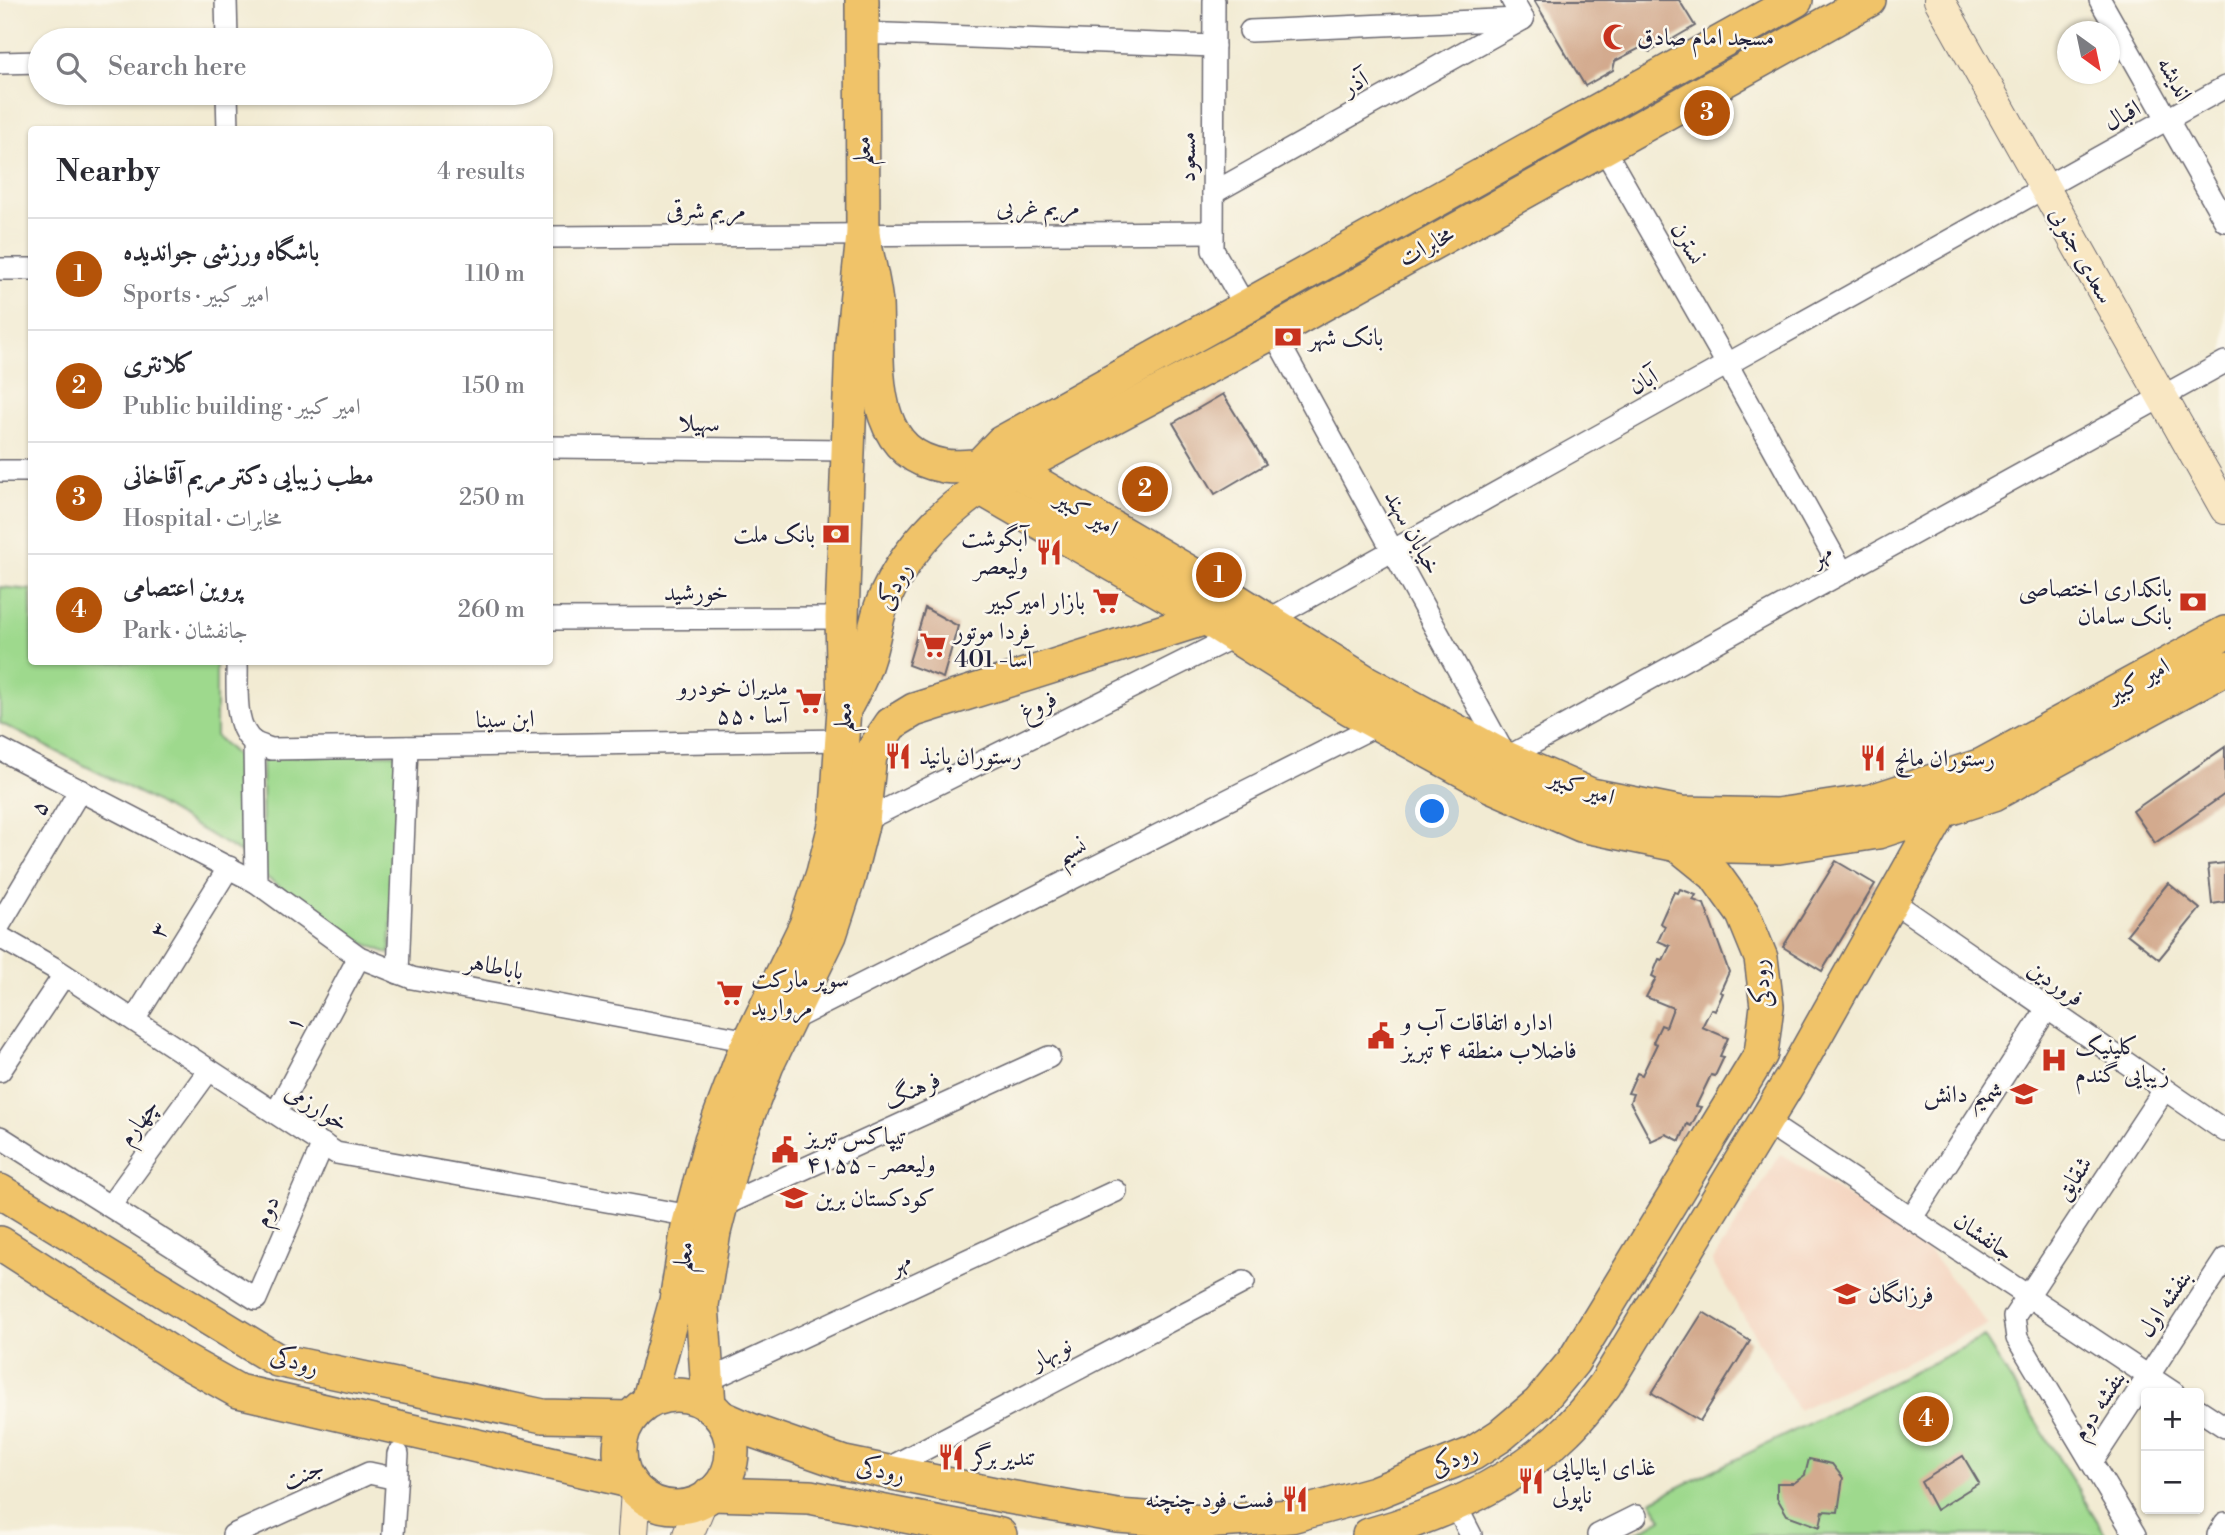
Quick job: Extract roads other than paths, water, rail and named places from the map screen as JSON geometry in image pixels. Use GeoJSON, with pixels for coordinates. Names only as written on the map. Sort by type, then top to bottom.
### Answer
{"type":"FeatureCollection","features":[{"type":"Feature","properties":{"kind":"main road","name":"معلم"},"geometry":{"type":"LineString","coordinates":[[712,1401],[702,1305],[713,1232],[706,1211],[711,1140],[749,1041],[806,925],[836,821],[844,724],[842,618],[852,342],[863,235],[860,33],[862,0]]}},
{"type":"Feature","properties":{"kind":"main road","name":"مخابرات"},"geometry":{"type":"LineString","coordinates":[[980,477],[1014,470],[1273,332],[1869,0]]}},
{"type":"Feature","properties":{"kind":"main road","name":"سعدى جنوبی"},"geometry":{"type":"LineString","coordinates":[[1939,0],[2225,509]]}},
{"type":"Feature","properties":{"kind":"main road","name":"مخابرات"},"geometry":{"type":"LineString","coordinates":[[980,477],[1001,443],[1499,166],[1787,2]]}},
{"type":"Feature","properties":{"kind":"main road"},"geometry":{"type":"LineString","coordinates":[[1499,166],[1517,195]]}},
{"type":"Feature","properties":{"kind":"main road"},"geometry":{"type":"LineString","coordinates":[[863,235],[876,301],[877,383],[883,411],[891,430],[905,449],[943,466],[980,477],[1215,605]]}},
{"type":"Feature","properties":{"kind":"main road","name":"امیر کبیر"},"geometry":{"type":"LineString","coordinates":[[1014,470],[1215,605],[1268,620],[1581,825],[1678,845],[1779,846],[1878,832],[1994,794],[2225,668]]}},
{"type":"Feature","properties":{"kind":"main road","name":"رودکی"},"geometry":{"type":"LineString","coordinates":[[844,724],[867,663],[881,608],[898,570],[929,530],[980,477]]}},
{"type":"Feature","properties":{"kind":"main road","name":"معلم"},"geometry":{"type":"LineString","coordinates":[[639,1410],[706,1211],[736,1147],[766,1065],[830,935],[863,821],[870,755],[891,724],[914,710],[1215,605]]}},
{"type":"Feature","properties":{"kind":"main road","name":"امیر کبیر"},"geometry":{"type":"LineString","coordinates":[[1215,605],[1235,636],[1378,724],[1499,772],[1591,795],[1681,813],[1777,815],[1871,801],[1982,765],[2225,632]]}},
{"type":"Feature","properties":{"kind":"main road","name":"رودکى"},"geometry":{"type":"LineString","coordinates":[[1369,1535],[1462,1518],[1490,1487],[1522,1468],[1567,1430],[1605,1385],[1766,1122],[1942,811]]}},
{"type":"Feature","properties":{"kind":"main road","name":"رودکى"},"geometry":{"type":"LineString","coordinates":[[712,1401],[753,1431],[845,1463],[1117,1516],[1152,1527],[1291,1516],[1374,1493],[1472,1454],[1500,1436],[1539,1403],[1573,1362],[1761,1054],[1767,1006],[1761,958],[1743,914],[1715,875],[1678,845]]}},
{"type":"Feature","properties":{"kind":"main road","name":"رودکی"},"geometry":{"type":"LineString","coordinates":[[0,1191],[277,1360],[544,1416],[639,1410]]}},
{"type":"Feature","properties":{"kind":"main road","name":"رودکی"},"geometry":{"type":"LineString","coordinates":[[3,1248],[238,1391],[632,1486]]}},
{"type":"Feature","properties":{"kind":"main road"},"geometry":{"type":"LineString","coordinates":[[632,1486],[656,1503],[668,1506],[692,1504],[707,1497],[721,1484],[728,1472],[732,1443],[728,1429],[712,1401],[673,1395],[639,1410],[624,1430],[620,1456],[632,1486],[633,1535]]}},
{"type":"Feature","properties":{"kind":"main road"},"geometry":{"type":"LineString","coordinates":[[1472,1454],[1490,1487]]}},
{"type":"Feature","properties":{"kind":"main road"},"geometry":{"type":"LineString","coordinates":[[688,1535],[707,1497]]}},
{"type":"Feature","properties":{"kind":"main road","name":"رودکى"},"geometry":{"type":"LineString","coordinates":[[707,1497],[810,1497],[1000,1535]]}},
{"type":"Feature","properties":{"kind":"street"},"geometry":{"type":"LineString","coordinates":[[226,0],[227,28]]}},
{"type":"Feature","properties":{"kind":"street","name":"مسعود"},"geometry":{"type":"LineString","coordinates":[[1214,0],[1213,250],[1245,306]]}},
{"type":"Feature","properties":{"kind":"street"},"geometry":{"type":"LineString","coordinates":[[1250,31],[1523,19],[1512,0]]}},
{"type":"Feature","properties":{"kind":"street","name":"اندیشه"},"geometry":{"type":"LineString","coordinates":[[2100,0],[2225,221]]}},
{"type":"Feature","properties":{"kind":"street","name":"آذر"},"geometry":{"type":"LineString","coordinates":[[1213,193],[1523,19]]}},
{"type":"Feature","properties":{"kind":"street"},"geometry":{"type":"LineString","coordinates":[[860,33],[1214,46]]}},
{"type":"Feature","properties":{"kind":"street"},"geometry":{"type":"LineString","coordinates":[[0,63],[28,62]]}},
{"type":"Feature","properties":{"kind":"street","name":"اقبال"},"geometry":{"type":"LineString","coordinates":[[2045,188],[2225,88]]}},
{"type":"Feature","properties":{"kind":"street"},"geometry":{"type":"LineString","coordinates":[[228,105],[228,126]]}},
{"type":"Feature","properties":{"kind":"street","name":"نسترن"},"geometry":{"type":"LineString","coordinates":[[1603,147],[1843,573]]}},
{"type":"Feature","properties":{"kind":"street","name":"آبان"},"geometry":{"type":"LineString","coordinates":[[1268,620],[2045,188]]}},
{"type":"Feature","properties":{"kind":"street","name":"مریم غربی"},"geometry":{"type":"LineString","coordinates":[[863,235],[1213,232]]}},
{"type":"Feature","properties":{"kind":"street","name":"مریم شرقی"},"geometry":{"type":"LineString","coordinates":[[553,237],[863,235]]}},
{"type":"Feature","properties":{"kind":"street"},"geometry":{"type":"LineString","coordinates":[[0,269],[28,269]]}},
{"type":"Feature","properties":{"kind":"street","name":"خیابان سهند"},"geometry":{"type":"LineString","coordinates":[[1273,332],[1393,550],[1499,772]]}},
{"type":"Feature","properties":{"kind":"street","name":"مهر"},"geometry":{"type":"LineString","coordinates":[[1499,772],[1843,573],[2225,362]]}},
{"type":"Feature","properties":{"kind":"street","name":"سهیلا"},"geometry":{"type":"LineString","coordinates":[[553,447],[848,450]]}},
{"type":"Feature","properties":{"kind":"street"},"geometry":{"type":"LineString","coordinates":[[0,471],[28,471]]}},
{"type":"Feature","properties":{"kind":"street","name":"خورشید"},"geometry":{"type":"LineString","coordinates":[[553,618],[842,618]]}},
{"type":"Feature","properties":{"kind":"street","name":"فروغ"},"geometry":{"type":"LineString","coordinates":[[863,821],[1235,636]]}},
{"type":"Feature","properties":{"kind":"street"},"geometry":{"type":"LineString","coordinates":[[237,665],[238,707],[244,731],[254,742],[256,882]]}},
{"type":"Feature","properties":{"kind":"street","name":"ابن سینا"},"geometry":{"type":"LineString","coordinates":[[254,742],[271,749],[407,747],[844,724]]}},
{"type":"Feature","properties":{"kind":"street","name":"نسیم"},"geometry":{"type":"LineString","coordinates":[[787,1023],[1378,724]]}},
{"type":"Feature","properties":{"kind":"street"},"geometry":{"type":"LineString","coordinates":[[398,974],[407,747]]}},
{"type":"Feature","properties":{"kind":"street","name":"باباطاهر"},"geometry":{"type":"LineString","coordinates":[[0,749],[256,882],[359,957],[398,974],[749,1041]]}},
{"type":"Feature","properties":{"kind":"street","name":"۵"},"geometry":{"type":"LineString","coordinates":[[0,924],[80,790]]}},
{"type":"Feature","properties":{"kind":"street","name":"۳"},"geometry":{"type":"LineString","coordinates":[[134,1020],[229,867]]}},
{"type":"Feature","properties":{"kind":"street","name":"فروردین"},"geometry":{"type":"LineString","coordinates":[[1892,901],[2225,1131]]}},
{"type":"Feature","properties":{"kind":"street","name":"خوارزمی"},"geometry":{"type":"LineString","coordinates":[[0,937],[64,975],[336,1153],[706,1211]]}},
{"type":"Feature","properties":{"kind":"street","name":"۱"},"geometry":{"type":"LineString","coordinates":[[276,1113],[359,957]]}},
{"type":"Feature","properties":{"kind":"street"},"geometry":{"type":"LineString","coordinates":[[0,1071],[64,975]]}},
{"type":"Feature","properties":{"kind":"street"},"geometry":{"type":"LineString","coordinates":[[1911,1219],[2047,1009]]}},
{"type":"Feature","properties":{"kind":"street","name":"فرهنگ"},"geometry":{"type":"LineString","coordinates":[[706,1211],[1049,1057]]}},
{"type":"Feature","properties":{"kind":"street","name":"چهارم"},"geometry":{"type":"LineString","coordinates":[[110,1206],[209,1070]]}},
{"type":"Feature","properties":{"kind":"street","name":"شقایق"},"geometry":{"type":"LineString","coordinates":[[2135,1535],[2017,1338],[2014,1317],[2164,1090]]}},
{"type":"Feature","properties":{"kind":"street","name":"جانفشان"},"geometry":{"type":"LineString","coordinates":[[1766,1122],[2166,1388]]}},
{"type":"Feature","properties":{"kind":"street"},"geometry":{"type":"LineString","coordinates":[[0,1137],[110,1206]]}},
{"type":"Feature","properties":{"kind":"street","name":"دوم"},"geometry":{"type":"LineString","coordinates":[[110,1206],[256,1299],[323,1144]]}},
{"type":"Feature","properties":{"kind":"street","name":"مهر"},"geometry":{"type":"LineString","coordinates":[[712,1401],[1116,1191]]}},
{"type":"Feature","properties":{"kind":"street","name":"بنفشه اول"},"geometry":{"type":"LineString","coordinates":[[2148,1376],[2225,1259]]}},
{"type":"Feature","properties":{"kind":"street","name":"نوبهار"},"geometry":{"type":"LineString","coordinates":[[883,1471],[1244,1282]]}},
{"type":"Feature","properties":{"kind":"street","name":"بنفشه دوم"},"geometry":{"type":"LineString","coordinates":[[2092,1462],[2148,1376]]}},
{"type":"Feature","properties":{"kind":"street"},"geometry":{"type":"LineString","coordinates":[[2204,1413],[2225,1427]]}},
{"type":"Feature","properties":{"kind":"street"},"geometry":{"type":"LineString","coordinates":[[393,1535],[398,1454]]}},
{"type":"Feature","properties":{"kind":"street","name":"جنت"},"geometry":{"type":"LineString","coordinates":[[233,1535],[369,1474],[397,1479]]}},
{"type":"Feature","properties":{"kind":"street"},"geometry":{"type":"LineString","coordinates":[[1598,1535],[1636,1516]]}},
{"type":"Feature","properties":{"kind":"street"},"geometry":{"type":"LineString","coordinates":[[1424,1535],[1462,1518]]}},
{"type":"Feature","properties":{"kind":"street"},"geometry":{"type":"LineString","coordinates":[[2218,1535],[2225,1523]]}},
{"type":"Feature","properties":{"kind":"place","name":"مسجد امام صادق"},"geometry":{"type":"Point","coordinates":[1616,37]}},
{"type":"Feature","properties":{"kind":"place","name":"مطب زیبایی دکتر مریم آقاخانی"},"geometry":{"type":"Point","coordinates":[1707,113]}},
{"type":"Feature","properties":{"kind":"place","name":"بانک شهر"},"geometry":{"type":"Point","coordinates":[1288,337]}},
{"type":"Feature","properties":{"kind":"place","name":"کلانتری"},"geometry":{"type":"Point","coordinates":[1145,489]}},
{"type":"Feature","properties":{"kind":"place","name":"بانک ملت"},"geometry":{"type":"Point","coordinates":[836,534]}},
{"type":"Feature","properties":{"kind":"place","name":"آبگوشت ولیعصر"},"geometry":{"type":"Point","coordinates":[1049,552]}},
{"type":"Feature","properties":{"kind":"place","name":"باشگاه ورزشی جواندیده"},"geometry":{"type":"Point","coordinates":[1219,575]}},
{"type":"Feature","properties":{"kind":"place","name":"بازار امیرکبیر"},"geometry":{"type":"Point","coordinates":[1106,601]}},
{"type":"Feature","properties":{"kind":"place","name":"بانکداری اختصاصی بانک سامان"},"geometry":{"type":"Point","coordinates":[2193,602]}},
{"type":"Feature","properties":{"kind":"place","name":"فردا موتور 401 -آسا"},"geometry":{"type":"Point","coordinates":[933,645]}},
{"type":"Feature","properties":{"kind":"place","name":"مدیران خودرو ۵۵۰ آسا"},"geometry":{"type":"Point","coordinates":[809,701]}},
{"type":"Feature","properties":{"kind":"place","name":"رستوران پانیذ"},"geometry":{"type":"Point","coordinates":[898,756]}},
{"type":"Feature","properties":{"kind":"place","name":"رستوران مانچ"},"geometry":{"type":"Point","coordinates":[1873,758]}},
{"type":"Feature","properties":{"kind":"place","name":"سوپر مارکت مروارید"},"geometry":{"type":"Point","coordinates":[730,993]}},
{"type":"Feature","properties":{"kind":"place","name":"اداره اتفاقات آب و فاضلاب منطقه ۴ تبریز"},"geometry":{"type":"Point","coordinates":[1381,1036]}},
{"type":"Feature","properties":{"kind":"place","name":"کلینیک زیبایی گندم"},"geometry":{"type":"Point","coordinates":[2054,1060]}},
{"type":"Feature","properties":{"kind":"place","name":"شمیم دانش"},"geometry":{"type":"Point","coordinates":[2024,1094]}},
{"type":"Feature","properties":{"kind":"place","name":"تیپاکس تبریز ولیعصر - ۴۱۵۵"},"geometry":{"type":"Point","coordinates":[785,1150]}},
{"type":"Feature","properties":{"kind":"place","name":"کودکستان برین"},"geometry":{"type":"Point","coordinates":[794,1198]}},
{"type":"Feature","properties":{"kind":"place","name":"فرزانگان"},"geometry":{"type":"Point","coordinates":[1847,1294]}},
{"type":"Feature","properties":{"kind":"place","name":"پروین اعتصامى"},"geometry":{"type":"Point","coordinates":[1926,1419]}},
{"type":"Feature","properties":{"kind":"place","name":"تندیر برگر"},"geometry":{"type":"Point","coordinates":[951,1457]}},
{"type":"Feature","properties":{"kind":"place","name":"غذای ایتالیایی ناپولی"},"geometry":{"type":"Point","coordinates":[1531,1481]}},
{"type":"Feature","properties":{"kind":"place","name":"فست فود چنچنه"},"geometry":{"type":"Point","coordinates":[1295,1499]}}]}
